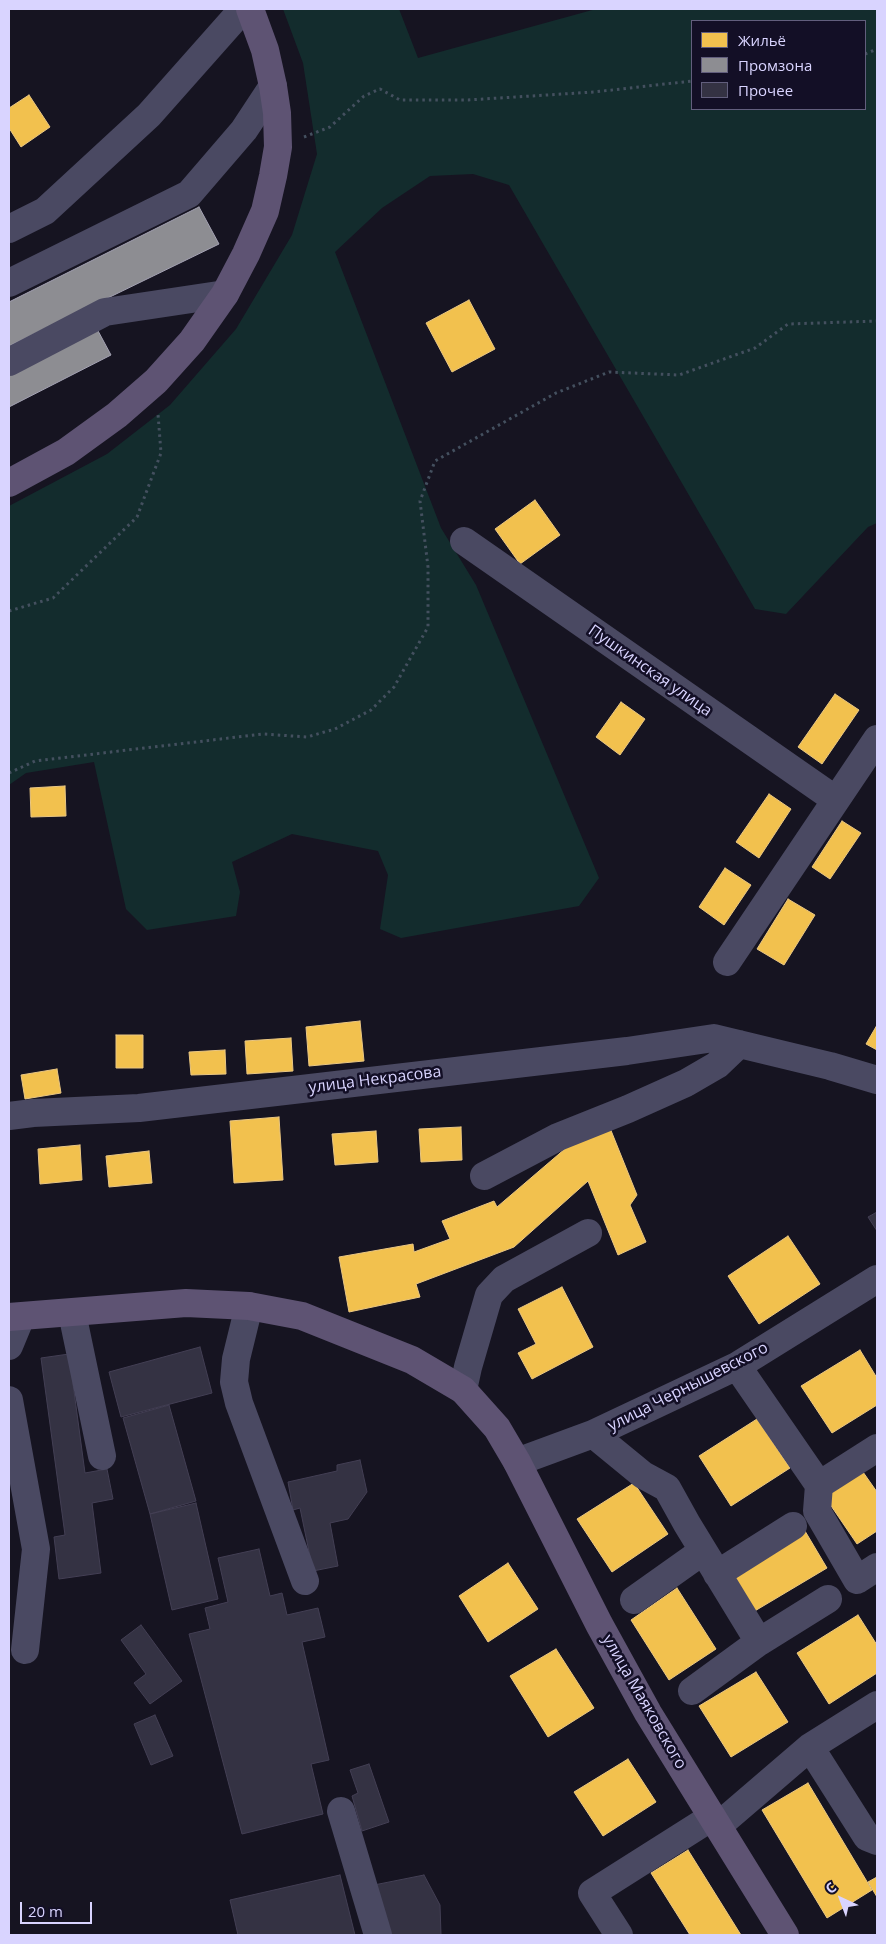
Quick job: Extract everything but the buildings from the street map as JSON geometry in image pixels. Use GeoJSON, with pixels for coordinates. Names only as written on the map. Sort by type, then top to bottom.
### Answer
{"type":"FeatureCollection","features":[{"type":"Feature","properties":{"kind":"main road"},"geometry":{"type":"LineString","coordinates":[[9,483],[66,452],[116,415],[156,381],[192,341],[225,294],[246,254],[265,211],[274,176],[278,146],[278,113],[273,86],[265,50],[250,9]]}},
{"type":"Feature","properties":{"kind":"main road","name":"улица Маяковского"},"geometry":{"type":"LineString","coordinates":[[15,1317],[186,1303],[249,1306],[302,1316],[412,1360],[463,1390],[497,1428],[517,1462],[599,1624],[639,1697],[785,1935]]}},
{"type":"Feature","properties":{"kind":"street"},"geometry":{"type":"LineString","coordinates":[[9,229],[45,211],[149,115],[243,9]]}},
{"type":"Feature","properties":{"kind":"street"},"geometry":{"type":"LineString","coordinates":[[9,283],[189,194],[244,130],[273,86]]}},
{"type":"Feature","properties":{"kind":"street"},"geometry":{"type":"LineString","coordinates":[[9,362],[105,312],[225,294]]}},
{"type":"Feature","properties":{"kind":"street","name":"Пушкинская улица"},"geometry":{"type":"LineString","coordinates":[[464,542],[836,800]]}},
{"type":"Feature","properties":{"kind":"street"},"geometry":{"type":"LineString","coordinates":[[727,962],[877,740]]}},
{"type":"Feature","properties":{"kind":"street","name":"улица Некрасова"},"geometry":{"type":"LineString","coordinates":[[9,1116],[33,1113],[139,1108],[627,1051],[714,1038],[739,1044]]}},
{"type":"Feature","properties":{"kind":"street"},"geometry":{"type":"LineString","coordinates":[[484,1176],[558,1137],[628,1109],[686,1082],[717,1065],[739,1044],[830,1066],[877,1080]]}},
{"type":"Feature","properties":{"kind":"street"},"geometry":{"type":"LineString","coordinates":[[463,1390],[489,1295],[504,1279],[588,1233]]}},
{"type":"Feature","properties":{"kind":"street","name":"улица Чернышевского"},"geometry":{"type":"LineString","coordinates":[[517,1462],[593,1434],[737,1366],[877,1279]]}},
{"type":"Feature","properties":{"kind":"street"},"geometry":{"type":"LineString","coordinates":[[249,1306],[236,1359],[234,1382],[239,1403],[305,1581]]}},
{"type":"Feature","properties":{"kind":"street"},"geometry":{"type":"LineString","coordinates":[[72,1313],[102,1456]]}},
{"type":"Feature","properties":{"kind":"street"},"geometry":{"type":"LineString","coordinates":[[9,1346],[15,1317]]}},
{"type":"Feature","properties":{"kind":"street"},"geometry":{"type":"LineString","coordinates":[[737,1366],[818,1485],[817,1511],[857,1580],[877,1567]]}},
{"type":"Feature","properties":{"kind":"street"},"geometry":{"type":"LineString","coordinates":[[9,1400],[36,1549],[25,1650]]}},
{"type":"Feature","properties":{"kind":"street"},"geometry":{"type":"LineString","coordinates":[[593,1434],[643,1475],[667,1488],[759,1642]]}},
{"type":"Feature","properties":{"kind":"street"},"geometry":{"type":"LineString","coordinates":[[818,1485],[877,1448]]}},
{"type":"Feature","properties":{"kind":"street"},"geometry":{"type":"LineString","coordinates":[[717,1574],[793,1526]]}},
{"type":"Feature","properties":{"kind":"street"},"geometry":{"type":"LineString","coordinates":[[634,1600],[703,1551]]}},
{"type":"Feature","properties":{"kind":"street"},"geometry":{"type":"LineString","coordinates":[[692,1691],[759,1642],[828,1599]]}},
{"type":"Feature","properties":{"kind":"street"},"geometry":{"type":"LineString","coordinates":[[619,1935],[592,1894],[715,1822],[810,1747],[877,1705]]}},
{"type":"Feature","properties":{"kind":"street"},"geometry":{"type":"LineString","coordinates":[[810,1747],[867,1838],[877,1841]]}},
{"type":"Feature","properties":{"kind":"street"},"geometry":{"type":"LineString","coordinates":[[341,1811],[378,1935]]}},
{"type":"Feature","properties":{"kind":"path"},"geometry":{"type":"LineString","coordinates":[[278,146],[330,127],[364,96],[380,89],[400,100],[468,100],[594,92],[691,81]]}},
{"type":"Feature","properties":{"kind":"path"},"geometry":{"type":"LineString","coordinates":[[9,611],[53,598],[136,517],[161,453],[156,381]]}},
{"type":"Feature","properties":{"kind":"green space"},"geometry":{"type":"Polygon","coordinates":[[[283,9],[399,9],[418,58],[596,9],[877,9],[877,523],[868,527],[786,614],[755,609],[509,185],[473,174],[430,176],[382,208],[335,252],[441,528],[476,585],[599,878],[579,906],[401,938],[380,929],[388,875],[378,851],[292,834],[232,862],[240,892],[236,916],[147,930],[126,909],[94,762],[26,773],[9,785],[9,506],[107,454],[170,405],[236,329],[292,235],[317,154],[303,63],[283,9]]]}}]}
